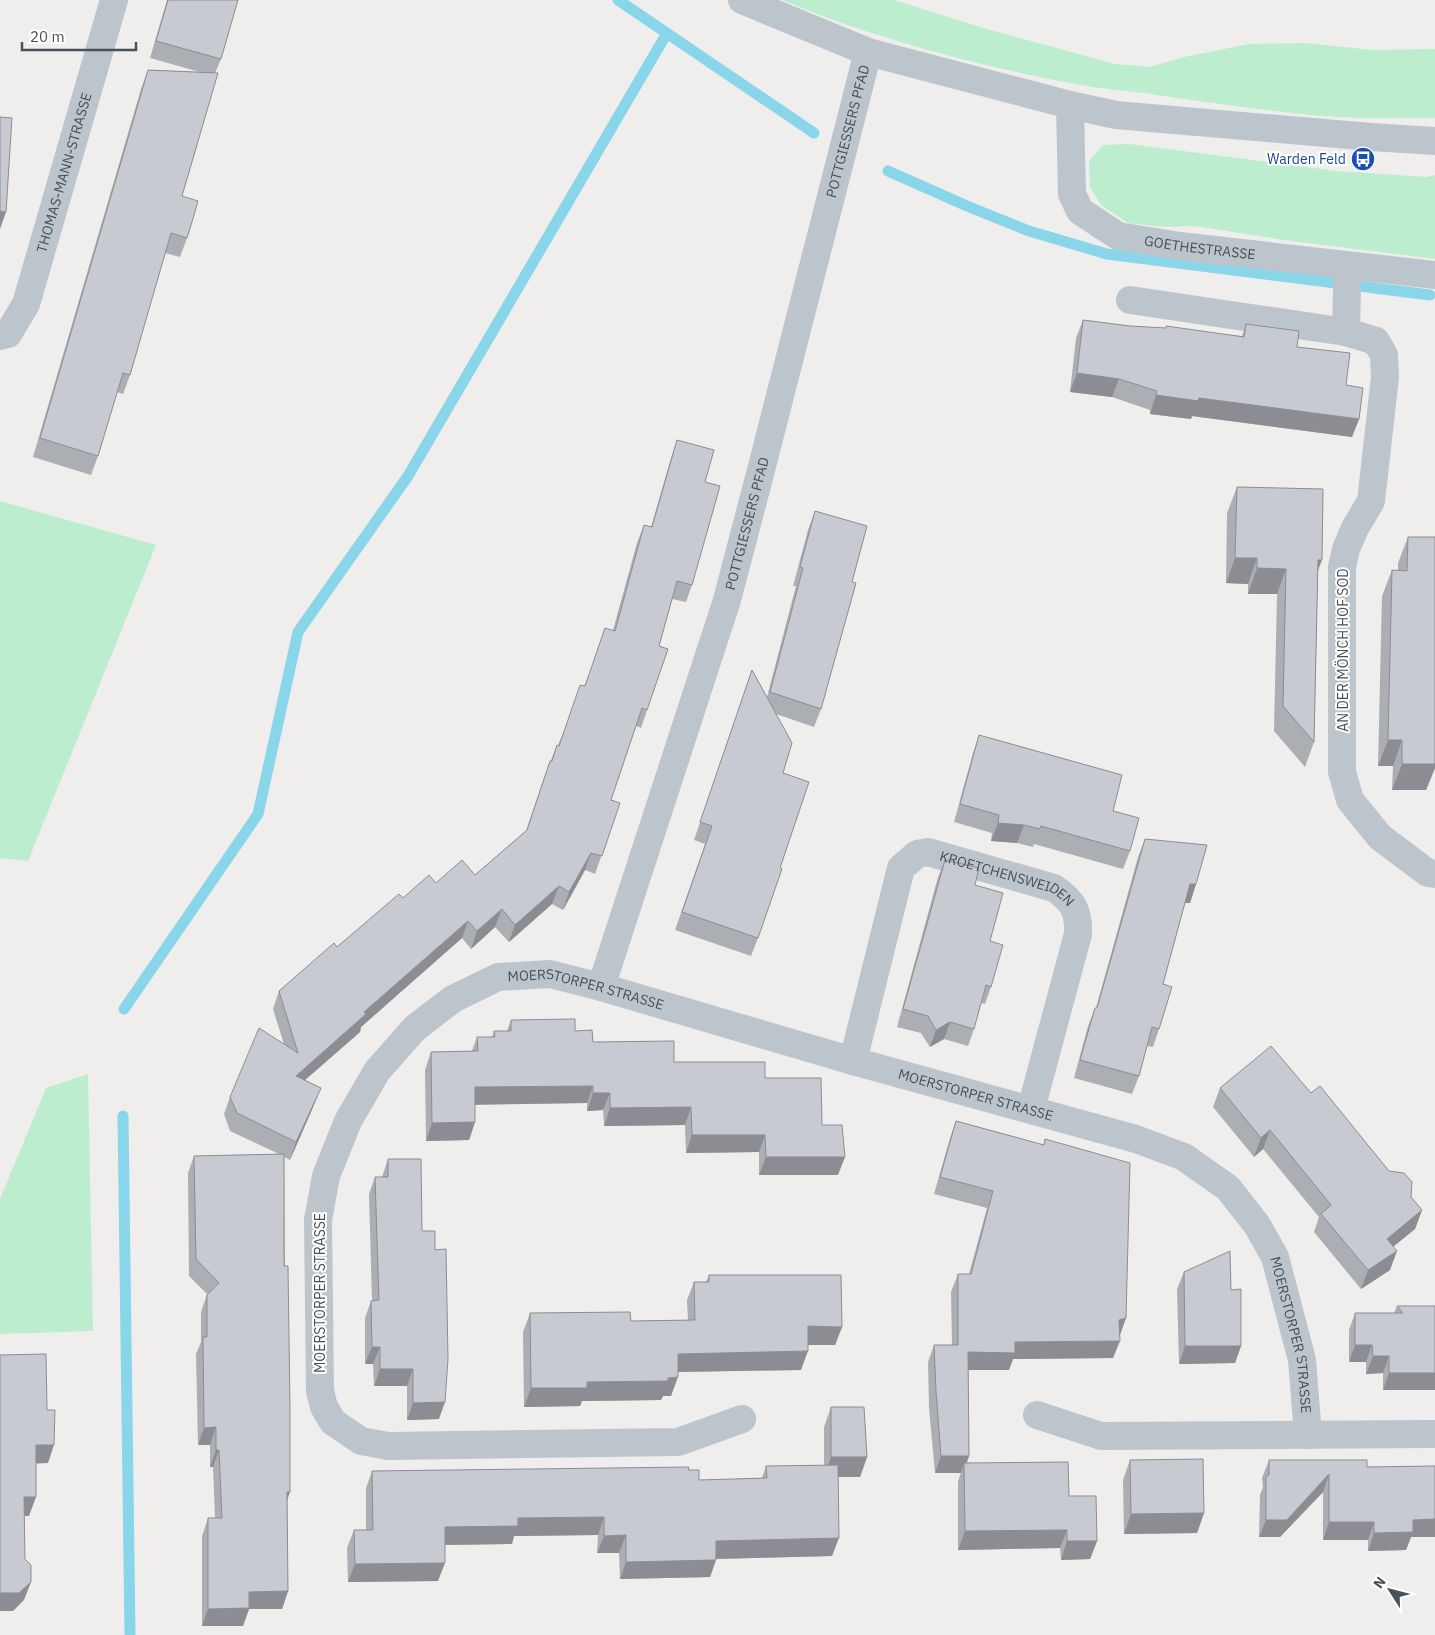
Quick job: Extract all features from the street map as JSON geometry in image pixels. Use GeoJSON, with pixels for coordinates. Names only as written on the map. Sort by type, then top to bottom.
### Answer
{"type":"FeatureCollection","features":[{"type":"Feature","properties":{"kind":"street","name":"THOMAS-MANN-STRASSE"},"geometry":{"type":"LineString","coordinates":[[0,336],[8,334],[26,304],[114,0]]}},
{"type":"Feature","properties":{"kind":"street"},"geometry":{"type":"LineString","coordinates":[[742,0],[868,52],[1070,105],[1116,115],[1435,141]]}},
{"type":"Feature","properties":{"kind":"street","name":"POTTGIESSERS PFAD"},"geometry":{"type":"LineString","coordinates":[[601,987],[727,600],[868,52]]}},
{"type":"Feature","properties":{"kind":"street","name":"GOETHESTRASSE"},"geometry":{"type":"LineString","coordinates":[[1070,105],[1072,194],[1080,211],[1118,236],[1180,246],[1435,275]]}},
{"type":"Feature","properties":{"kind":"street"},"geometry":{"type":"LineString","coordinates":[[1346,332],[1349,266]]}},
{"type":"Feature","properties":{"kind":"street","name":"AN DER MÖNCH HOF SOD"},"geometry":{"type":"LineString","coordinates":[[1130,300],[1346,332],[1376,341],[1384,355],[1385,377],[1371,501],[1346,548],[1342,567],[1342,772],[1350,800],[1380,837],[1433,876]]}},
{"type":"Feature","properties":{"kind":"street","name":"KROETCHENSWEIDEN"},"geometry":{"type":"LineString","coordinates":[[853,1061],[901,868],[917,854],[928,852],[1054,888],[1066,896],[1074,907],[1079,919],[1078,934],[1031,1108]]}},
{"type":"Feature","properties":{"kind":"street","name":"MOERSTORPER STRASSE"},"geometry":{"type":"LineString","coordinates":[[742,1419],[678,1442],[388,1446],[361,1441],[332,1422],[324,1406],[320,1391],[318,1220],[326,1176],[348,1122],[377,1071],[415,1028],[453,999],[498,977],[550,974],[601,987],[853,1061],[1031,1108],[1136,1139],[1184,1157],[1228,1188],[1257,1226],[1275,1257],[1302,1360],[1308,1435]]}},
{"type":"Feature","properties":{"kind":"street","name":"MOERSTORPER STRASSE"},"geometry":{"type":"LineString","coordinates":[[1037,1415],[1101,1436],[1435,1434]]}},
{"type":"Feature","properties":{"kind":"green space"},"geometry":{"type":"Polygon","coordinates":[[[782,0],[894,0],[983,28],[1115,64],[1150,67],[1184,57],[1249,44],[1306,43],[1372,50],[1435,49],[1435,118],[1322,116],[1240,107],[1075,84],[963,59],[890,39],[782,0]]]}},
{"type":"Feature","properties":{"kind":"green space"},"geometry":{"type":"Polygon","coordinates":[[[1129,144],[1337,171],[1427,177],[1435,175],[1435,259],[1292,241],[1194,226],[1164,227],[1128,223],[1101,205],[1090,187],[1089,161],[1103,145],[1129,144]]]}},
{"type":"Feature","properties":{"kind":"green space"},"geometry":{"type":"Polygon","coordinates":[[[0,501],[156,545],[28,861],[0,858],[0,501]]]}},
{"type":"Feature","properties":{"kind":"green space"},"geometry":{"type":"Polygon","coordinates":[[[88,1074],[93,1331],[0,1334],[0,1199],[46,1088],[88,1074]]]}},
{"type":"Feature","properties":{"kind":"building"},"geometry":{"type":"Polygon","coordinates":[[[168,0],[238,0],[221,59],[156,41],[168,0]]]}},
{"type":"Feature","properties":{"kind":"building"},"geometry":{"type":"Polygon","coordinates":[[[148,70],[218,73],[182,196],[198,201],[187,238],[171,233],[130,375],[123,373],[98,456],[40,438],[148,70]]]}},
{"type":"Feature","properties":{"kind":"building"},"geometry":{"type":"Polygon","coordinates":[[[0,117],[12,118],[6,212],[0,211],[0,117]]]}},
{"type":"Feature","properties":{"kind":"building"},"geometry":{"type":"Polygon","coordinates":[[[1083,320],[1130,326],[1166,328],[1166,326],[1244,337],[1246,324],[1299,331],[1297,347],[1350,353],[1346,385],[1363,388],[1359,419],[1199,398],[1198,401],[1156,395],[1157,391],[1119,379],[1077,373],[1083,320]]]}},
{"type":"Feature","properties":{"kind":"building"},"geometry":{"type":"Polygon","coordinates":[[[677,440],[714,450],[705,482],[720,486],[692,585],[677,581],[659,646],[668,649],[647,710],[642,708],[611,800],[620,803],[602,856],[591,853],[569,892],[559,886],[515,925],[502,909],[477,931],[468,921],[364,1012],[366,1014],[296,1076],[321,1088],[296,1142],[237,1113],[230,1097],[259,1028],[298,1053],[279,991],[334,943],[337,947],[399,894],[403,898],[429,875],[436,883],[462,860],[475,875],[527,830],[550,761],[552,761],[557,745],[559,746],[580,685],[585,686],[605,628],[615,631],[644,525],[652,527],[677,440]]]}},
{"type":"Feature","properties":{"kind":"building"},"geometry":{"type":"Polygon","coordinates":[[[1237,487],[1323,489],[1322,560],[1318,560],[1314,742],[1283,706],[1286,569],[1257,568],[1257,558],[1235,558],[1237,487]]]}},
{"type":"Feature","properties":{"kind":"building"},"geometry":{"type":"Polygon","coordinates":[[[815,511],[867,526],[852,582],[856,583],[821,709],[770,692],[803,568],[800,567],[815,511]]]}},
{"type":"Feature","properties":{"kind":"building"},"geometry":{"type":"Polygon","coordinates":[[[1408,537],[1435,537],[1435,764],[1402,764],[1402,740],[1388,740],[1392,570],[1407,571],[1408,537]]]}},
{"type":"Feature","properties":{"kind":"building"},"geometry":{"type":"Polygon","coordinates":[[[752,670],[792,743],[783,773],[809,782],[758,938],[682,912],[712,826],[700,822],[752,670]]]}},
{"type":"Feature","properties":{"kind":"building"},"geometry":{"type":"Polygon","coordinates":[[[979,735],[1122,775],[1113,811],[1139,818],[1130,851],[1041,826],[1040,829],[1024,825],[998,823],[999,815],[960,804],[979,735]]]}},
{"type":"Feature","properties":{"kind":"building"},"geometry":{"type":"Polygon","coordinates":[[[1145,839],[1207,845],[1196,884],[1190,884],[1163,984],[1172,987],[1159,1029],[1152,1027],[1139,1076],[1080,1060],[1095,1008],[1097,1008],[1145,839]]]}},
{"type":"Feature","properties":{"kind":"building"},"geometry":{"type":"Polygon","coordinates":[[[945,860],[979,868],[975,885],[1003,893],[990,941],[1003,945],[991,987],[986,985],[974,1029],[950,1022],[936,1030],[928,1016],[903,1009],[945,860]]]}},
{"type":"Feature","properties":{"kind":"building"},"geometry":{"type":"Polygon","coordinates":[[[575,1019],[575,1031],[592,1030],[593,1042],[674,1041],[674,1062],[765,1062],[765,1078],[821,1078],[822,1125],[842,1125],[845,1157],[766,1157],[765,1135],[692,1135],[691,1107],[610,1108],[610,1093],[593,1093],[593,1086],[475,1087],[475,1122],[432,1123],[431,1052],[478,1051],[477,1037],[495,1037],[494,1031],[511,1031],[511,1020],[575,1019]]]}},
{"type":"Feature","properties":{"kind":"building"},"geometry":{"type":"Polygon","coordinates":[[[1271,1046],[1311,1093],[1320,1086],[1389,1171],[1404,1173],[1412,1182],[1411,1197],[1422,1210],[1387,1239],[1397,1251],[1368,1270],[1321,1214],[1331,1205],[1270,1130],[1261,1138],[1220,1088],[1271,1046]]]}},
{"type":"Feature","properties":{"kind":"building"},"geometry":{"type":"Polygon","coordinates":[[[956,1121],[1044,1145],[1045,1139],[1130,1163],[1126,1318],[1119,1320],[1120,1341],[1015,1342],[1015,1353],[968,1352],[969,1456],[941,1456],[934,1345],[958,1345],[958,1274],[971,1274],[993,1191],[940,1177],[956,1121]]]}},
{"type":"Feature","properties":{"kind":"building"},"geometry":{"type":"Polygon","coordinates":[[[284,1154],[284,1266],[288,1266],[290,1410],[290,1492],[287,1492],[288,1591],[249,1592],[249,1608],[208,1609],[208,1518],[222,1518],[219,1450],[216,1450],[216,1427],[204,1428],[203,1337],[207,1337],[207,1295],[219,1283],[196,1259],[194,1156],[284,1154]]]}},
{"type":"Feature","properties":{"kind":"building"},"geometry":{"type":"Polygon","coordinates":[[[388,1159],[421,1159],[422,1231],[435,1231],[435,1250],[446,1249],[448,1359],[445,1402],[413,1403],[413,1369],[380,1369],[380,1347],[372,1347],[371,1301],[379,1300],[375,1177],[388,1177],[388,1159]]]}},
{"type":"Feature","properties":{"kind":"building"},"geometry":{"type":"Polygon","coordinates":[[[1230,1251],[1231,1290],[1241,1289],[1241,1346],[1185,1346],[1184,1272],[1230,1251]]]}},
{"type":"Feature","properties":{"kind":"building"},"geometry":{"type":"Polygon","coordinates":[[[709,1275],[841,1275],[842,1327],[808,1326],[808,1351],[678,1354],[678,1377],[668,1378],[668,1381],[587,1382],[587,1388],[531,1388],[530,1313],[630,1312],[631,1321],[695,1320],[694,1282],[709,1282],[709,1275]]]}},
{"type":"Feature","properties":{"kind":"building"},"geometry":{"type":"Polygon","coordinates":[[[1397,1306],[1435,1306],[1435,1373],[1389,1373],[1389,1356],[1373,1356],[1372,1345],[1355,1345],[1355,1313],[1403,1313],[1397,1306]]]}},
{"type":"Feature","properties":{"kind":"building"},"geometry":{"type":"Polygon","coordinates":[[[46,1354],[47,1410],[55,1410],[54,1445],[36,1445],[36,1497],[24,1497],[25,1559],[31,1565],[31,1582],[19,1593],[0,1593],[0,1355],[46,1354]]]}},
{"type":"Feature","properties":{"kind":"building"},"geometry":{"type":"Polygon","coordinates":[[[831,1407],[864,1407],[867,1457],[831,1457],[831,1407]]]}},
{"type":"Feature","properties":{"kind":"building"},"geometry":{"type":"Polygon","coordinates":[[[1203,1459],[1204,1513],[1131,1514],[1130,1460],[1203,1459]]]}},
{"type":"Feature","properties":{"kind":"building"},"geometry":{"type":"Polygon","coordinates":[[[1269,1460],[1367,1460],[1367,1467],[1435,1466],[1435,1519],[1413,1520],[1413,1532],[1374,1533],[1374,1522],[1329,1522],[1329,1474],[1287,1520],[1266,1520],[1266,1477],[1269,1475],[1269,1460]]]}},
{"type":"Feature","properties":{"kind":"building"},"geometry":{"type":"Polygon","coordinates":[[[1068,1462],[1069,1496],[1096,1496],[1097,1541],[1067,1541],[1067,1530],[965,1531],[964,1463],[1068,1462]]]}},
{"type":"Feature","properties":{"kind":"building"},"geometry":{"type":"Polygon","coordinates":[[[838,1465],[839,1538],[716,1541],[716,1560],[626,1562],[626,1535],[604,1536],[604,1517],[518,1518],[518,1526],[445,1527],[445,1563],[355,1564],[354,1530],[373,1530],[372,1471],[689,1467],[688,1470],[699,1470],[699,1480],[767,1478],[766,1466],[838,1465]]]}},
{"type":"Feature","properties":{"kind":"waterway"},"geometry":{"type":"LineString","coordinates":[[618,0],[814,133]]}},
{"type":"Feature","properties":{"kind":"waterway"},"geometry":{"type":"LineString","coordinates":[[124,1009],[258,814],[298,632],[408,476],[667,33]]}},
{"type":"Feature","properties":{"kind":"waterway"},"geometry":{"type":"LineString","coordinates":[[888,171],[1029,231],[1107,254],[1430,295]]}},
{"type":"Feature","properties":{"kind":"waterway"},"geometry":{"type":"LineString","coordinates":[[123,1116],[130,1635]]}},
{"type":"Feature","properties":{"kind":"place","name":"Warden Feld"},"geometry":{"type":"Point","coordinates":[1363,159]}}]}
